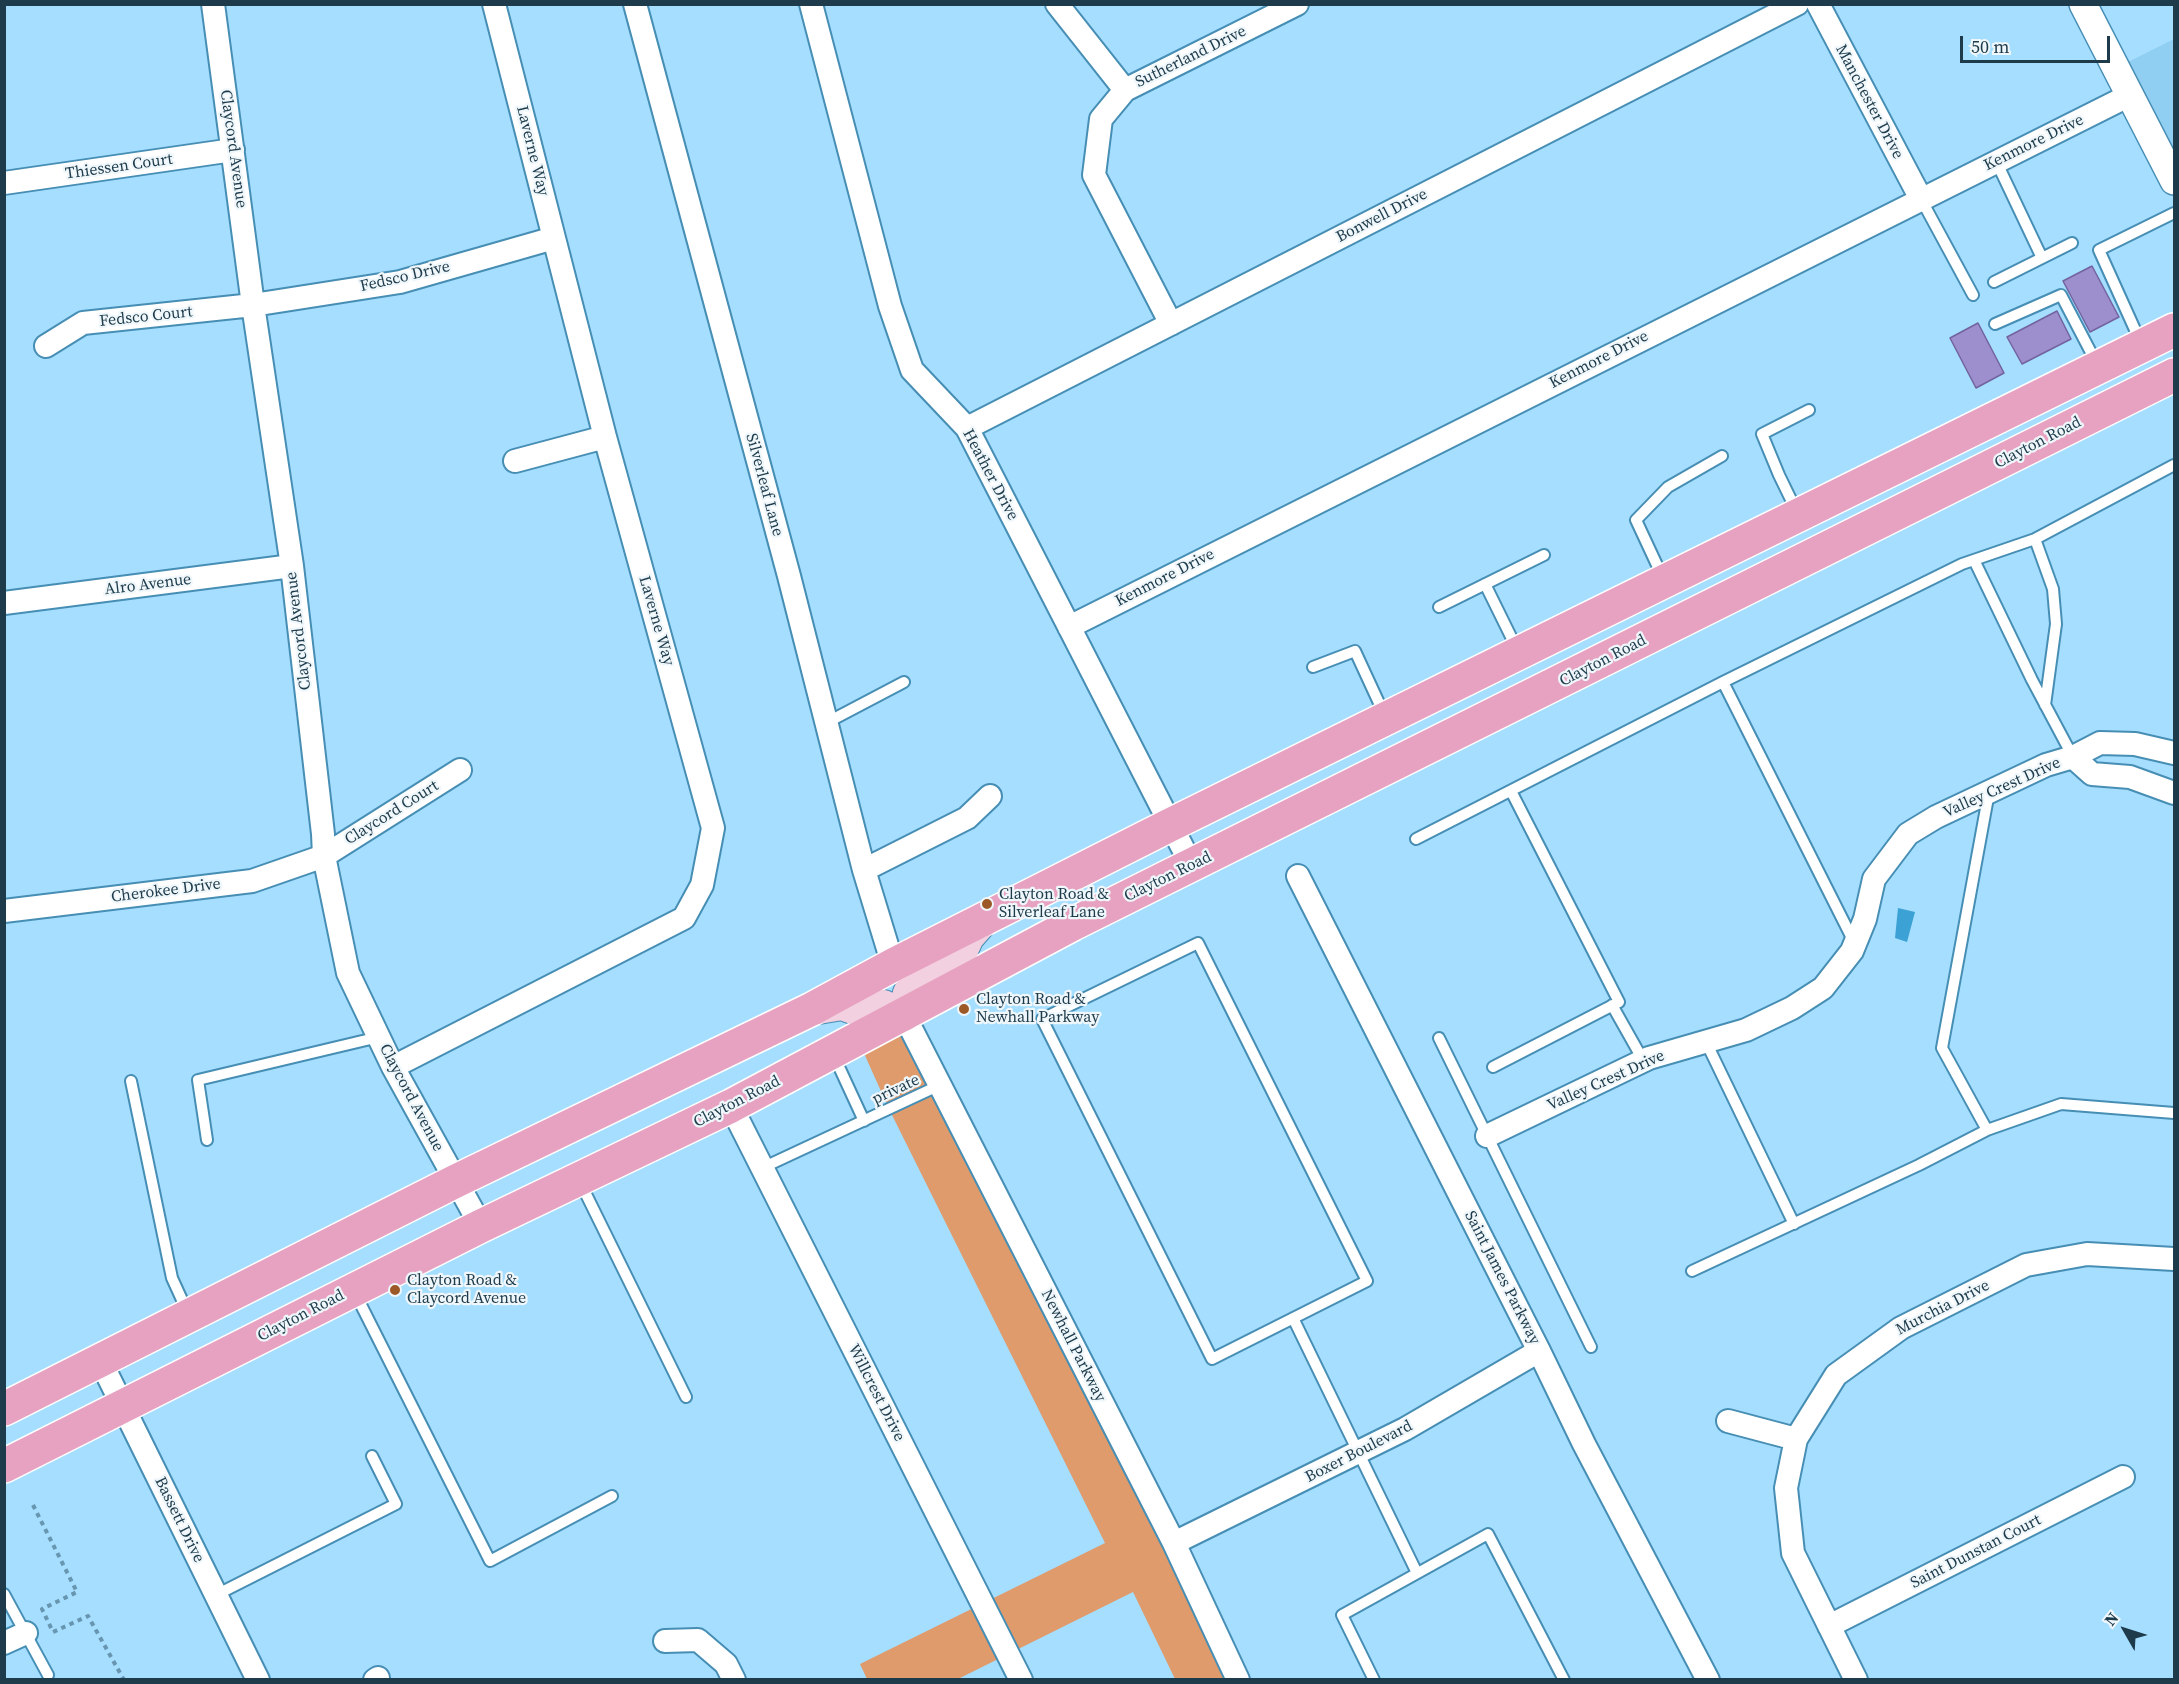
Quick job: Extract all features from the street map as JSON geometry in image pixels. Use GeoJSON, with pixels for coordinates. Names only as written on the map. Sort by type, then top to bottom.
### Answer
{"type":"FeatureCollection","features":[{"type":"Feature","properties":{"kind":"main road"},"geometry":{"type":"LineString","coordinates":[[4,1409],[456,1181],[812,1010],[893,965],[1170,825],[2175,330]]}},
{"type":"Feature","properties":{"kind":"main road","name":"Clayton Road"},"geometry":{"type":"LineString","coordinates":[[4,1466],[481,1226],[731,1106],[1073,924],[2175,375]]}},
{"type":"Feature","properties":{"kind":"main road"},"geometry":{"type":"LineString","coordinates":[[812,1010],[842,1004],[864,1012],[883,1006],[904,1015],[909,993],[955,965],[968,937],[983,920]]}},
{"type":"Feature","properties":{"kind":"street","name":"Claycord Avenue"},"geometry":{"type":"LineString","coordinates":[[213,4],[253,305],[292,566],[324,856],[348,973],[393,1067],[481,1226]]}},
{"type":"Feature","properties":{"kind":"street","name":"Laverne Way"},"geometry":{"type":"LineString","coordinates":[[393,1067],[684,918],[702,885],[713,828],[604,437],[494,4]]}},
{"type":"Feature","properties":{"kind":"street","name":"Silverleaf Lane"},"geometry":{"type":"LineString","coordinates":[[635,4],[789,576],[864,870],[893,965]]}},
{"type":"Feature","properties":{"kind":"street","name":"Heather Drive"},"geometry":{"type":"LineString","coordinates":[[811,4],[890,306],[912,370],[966,428],[1192,866]]}},
{"type":"Feature","properties":{"kind":"street"},"geometry":{"type":"LineString","coordinates":[[1057,4],[1125,90]]}},
{"type":"Feature","properties":{"kind":"street","name":"Sutherland Drive"},"geometry":{"type":"LineString","coordinates":[[1171,324],[1094,175],[1101,119],[1125,90],[1297,4]]}},
{"type":"Feature","properties":{"kind":"street","name":"Bonwell Drive"},"geometry":{"type":"LineString","coordinates":[[966,428],[1797,4]]}},
{"type":"Feature","properties":{"kind":"street","name":"Manchester Drive"},"geometry":{"type":"LineString","coordinates":[[1818,4],[1921,199]]}},
{"type":"Feature","properties":{"kind":"street"},"geometry":{"type":"LineString","coordinates":[[2083,4],[2130,95],[2170,163]]}},
{"type":"Feature","properties":{"kind":"street","name":"Kenmore Drive"},"geometry":{"type":"LineString","coordinates":[[1069,627],[2130,95]]}},
{"type":"Feature","properties":{"kind":"street","name":"Thiessen Court"},"geometry":{"type":"LineString","coordinates":[[4,183],[233,150]]}},
{"type":"Feature","properties":{"kind":"street","name":"Fedsco Drive"},"geometry":{"type":"LineString","coordinates":[[253,305],[400,282],[554,238]]}},
{"type":"Feature","properties":{"kind":"street","name":"Fedsco Court"},"geometry":{"type":"LineString","coordinates":[[46,346],[83,323],[253,305]]}},
{"type":"Feature","properties":{"kind":"street"},"geometry":{"type":"LineString","coordinates":[[515,461],[604,437]]}},
{"type":"Feature","properties":{"kind":"street","name":"Alro Avenue"},"geometry":{"type":"LineString","coordinates":[[4,603],[292,566]]}},
{"type":"Feature","properties":{"kind":"street","name":"Valley Crest Drive"},"geometry":{"type":"LineString","coordinates":[[1486,1136],[1643,1060],[1746,1030],[1792,1008],[1823,988],[1840,969],[1855,944],[1865,919],[1874,879],[1908,834],[1990,791],[2046,765],[2073,757],[2100,743],[2134,744],[2175,753]]}},
{"type":"Feature","properties":{"kind":"street","name":"Valley Crest Drive"},"geometry":{"type":"LineString","coordinates":[[2073,757],[2092,774],[2130,777],[2175,793]]}},
{"type":"Feature","properties":{"kind":"street","name":"Claycord Court"},"geometry":{"type":"LineString","coordinates":[[324,856],[460,770]]}},
{"type":"Feature","properties":{"kind":"street"},"geometry":{"type":"LineString","coordinates":[[864,870],[968,818],[990,796]]}},
{"type":"Feature","properties":{"kind":"street","name":"Cherokee Drive"},"geometry":{"type":"LineString","coordinates":[[4,911],[252,880],[324,856]]}},
{"type":"Feature","properties":{"kind":"street","name":"Saint James Parkway"},"geometry":{"type":"LineString","coordinates":[[1298,876],[1584,1444],[1708,1680]]}},
{"type":"Feature","properties":{"kind":"street","name":"Newhall Parkway"},"geometry":{"type":"LineString","coordinates":[[904,1015],[1174,1543],[1238,1680]]}},
{"type":"Feature","properties":{"kind":"street","name":"Willcrest Drive"},"geometry":{"type":"LineString","coordinates":[[731,1106],[1021,1680]]}},
{"type":"Feature","properties":{"kind":"street","name":"Murchia Drive"},"geometry":{"type":"LineString","coordinates":[[1856,1680],[1793,1553],[1786,1488],[1796,1439],[1836,1375],[1901,1328],[2026,1265],[2087,1254],[2175,1259]]}},
{"type":"Feature","properties":{"kind":"street","name":"Boxer Boulevard"},"geometry":{"type":"LineString","coordinates":[[1174,1543],[1405,1429],[1539,1351]]}},
{"type":"Feature","properties":{"kind":"street","name":"Bassett Drive"},"geometry":{"type":"LineString","coordinates":[[100,1360],[258,1680]]}},
{"type":"Feature","properties":{"kind":"street"},"geometry":{"type":"LineString","coordinates":[[1728,1421],[1796,1439]]}},
{"type":"Feature","properties":{"kind":"street","name":"Saint Dunstan Court"},"geometry":{"type":"LineString","coordinates":[[1829,1626],[2123,1478]]}},
{"type":"Feature","properties":{"kind":"street"},"geometry":{"type":"LineString","coordinates":[[4,1643],[26,1633]]}},
{"type":"Feature","properties":{"kind":"street"},"geometry":{"type":"LineString","coordinates":[[665,1641],[698,1640],[726,1664],[734,1680]]}},
{"type":"Feature","properties":{"kind":"lane"},"geometry":{"type":"LineString","coordinates":[[1996,161],[2042,258]]}},
{"type":"Feature","properties":{"kind":"lane"},"geometry":{"type":"LineString","coordinates":[[1921,199],[1973,295]]}},
{"type":"Feature","properties":{"kind":"lane"},"geometry":{"type":"LineString","coordinates":[[2142,346],[2099,250],[2175,213]]}},
{"type":"Feature","properties":{"kind":"lane"},"geometry":{"type":"LineString","coordinates":[[1994,282],[2072,243]]}},
{"type":"Feature","properties":{"kind":"lane"},"geometry":{"type":"LineString","coordinates":[[1995,324],[2061,295],[2099,367]]}},
{"type":"Feature","properties":{"kind":"lane"},"geometry":{"type":"LineString","coordinates":[[1798,515],[1762,434],[1809,410]]}},
{"type":"Feature","properties":{"kind":"lane"},"geometry":{"type":"LineString","coordinates":[[1664,582],[1636,520],[1668,487],[1722,456]]}},
{"type":"Feature","properties":{"kind":"lane"},"geometry":{"type":"LineString","coordinates":[[1416,839],[1723,682],[1962,564],[2035,539],[2175,465]]}},
{"type":"Feature","properties":{"kind":"lane"},"geometry":{"type":"LineString","coordinates":[[2035,539],[2053,589],[2056,624],[2045,705]]}},
{"type":"Feature","properties":{"kind":"lane"},"geometry":{"type":"LineString","coordinates":[[1439,607],[1544,555]]}},
{"type":"Feature","properties":{"kind":"lane"},"geometry":{"type":"LineString","coordinates":[[1974,560],[2073,757]]}},
{"type":"Feature","properties":{"kind":"lane"},"geometry":{"type":"LineString","coordinates":[[1485,584],[1519,653]]}},
{"type":"Feature","properties":{"kind":"lane"},"geometry":{"type":"LineString","coordinates":[[1313,668],[1355,651],[1386,719]]}},
{"type":"Feature","properties":{"kind":"lane"},"geometry":{"type":"LineString","coordinates":[[826,723],[904,682]]}},
{"type":"Feature","properties":{"kind":"lane"},"geometry":{"type":"LineString","coordinates":[[1723,682],[1855,944]]}},
{"type":"Feature","properties":{"kind":"lane"},"geometry":{"type":"LineString","coordinates":[[1493,1067],[1619,1002],[1511,790]]}},
{"type":"Feature","properties":{"kind":"lane"},"geometry":{"type":"LineString","coordinates":[[1987,1130],[1942,1048],[1990,791]]}},
{"type":"Feature","properties":{"kind":"lane"},"geometry":{"type":"LineString","coordinates":[[1198,943],[1367,1281],[1293,1318],[1212,1359],[1042,1019],[1198,943]]}},
{"type":"Feature","properties":{"kind":"lane"},"geometry":{"type":"LineString","coordinates":[[1612,1005],[1643,1060]]}},
{"type":"Feature","properties":{"kind":"lane"},"geometry":{"type":"LineString","coordinates":[[207,1140],[198,1080],[378,1037]]}},
{"type":"Feature","properties":{"kind":"lane"},"geometry":{"type":"LineString","coordinates":[[1439,1038],[1591,1347]]}},
{"type":"Feature","properties":{"kind":"lane"},"geometry":{"type":"LineString","coordinates":[[1706,1042],[1794,1224]]}},
{"type":"Feature","properties":{"kind":"lane"},"geometry":{"type":"LineString","coordinates":[[832,1053],[864,1121]]}},
{"type":"Feature","properties":{"kind":"lane"},"geometry":{"type":"LineString","coordinates":[[131,1081],[172,1278],[189,1316]]}},
{"type":"Feature","properties":{"kind":"lane","name":"private"},"geometry":{"type":"LineString","coordinates":[[762,1168],[940,1085]]}},
{"type":"Feature","properties":{"kind":"lane"},"geometry":{"type":"LineString","coordinates":[[1692,1271],[1919,1165],[1987,1130],[2061,1104],[2175,1113]]}},
{"type":"Feature","properties":{"kind":"lane"},"geometry":{"type":"LineString","coordinates":[[578,1179],[686,1397]]}},
{"type":"Feature","properties":{"kind":"lane"},"geometry":{"type":"LineString","coordinates":[[354,1290],[490,1561],[612,1496]]}},
{"type":"Feature","properties":{"kind":"lane"},"geometry":{"type":"LineString","coordinates":[[1293,1318],[1417,1573]]}},
{"type":"Feature","properties":{"kind":"lane"},"geometry":{"type":"LineString","coordinates":[[216,1594],[396,1504],[372,1456]]}},
{"type":"Feature","properties":{"kind":"lane"},"geometry":{"type":"LineString","coordinates":[[1374,1680],[1342,1614],[1488,1534],[1564,1680]]}},
{"type":"Feature","properties":{"kind":"lane"},"geometry":{"type":"LineString","coordinates":[[4,1594],[48,1675]]}},
{"type":"Feature","properties":{"kind":"path"},"geometry":{"type":"LineString","coordinates":[[33,1505],[77,1592],[42,1609],[53,1632],[88,1616],[124,1680]]}},
{"type":"Feature","properties":{"kind":"shaded area"},"geometry":{"type":"Polygon","coordinates":[[[2174,39],[2174,181],[2116,68],[2174,39]]]}},
{"type":"Feature","properties":{"kind":"shaded area"},"geometry":{"type":"Polygon","coordinates":[[[1898,908],[1915,912],[1907,942],[1895,938],[1898,908]]]}},
{"type":"Feature","properties":{"kind":"shaded area"},"geometry":{"type":"Polygon","coordinates":[[[904,1015],[1238,1679],[1175,1679],[1133,1592],[958,1679],[867,1679],[860,1664],[1105,1543],[889,1109],[858,1040],[904,1015]]]}},
{"type":"Feature","properties":{"kind":"building"},"geometry":{"type":"Polygon","coordinates":[[[2092,266],[2119,317],[2090,332],[2063,281],[2092,266]]]}},
{"type":"Feature","properties":{"kind":"building"},"geometry":{"type":"Polygon","coordinates":[[[2057,311],[2071,339],[2022,364],[2007,337],[2057,311]]]}},
{"type":"Feature","properties":{"kind":"building"},"geometry":{"type":"Polygon","coordinates":[[[1978,323],[2004,373],[1976,388],[1950,338],[1978,323]]]}},
{"type":"Feature","properties":{"kind":"place","name":"Clayton Road & Silverleaf Lane"},"geometry":{"type":"Point","coordinates":[987,904]}},
{"type":"Feature","properties":{"kind":"place","name":"Clayton Road & Newhall Parkway"},"geometry":{"type":"Point","coordinates":[964,1009]}},
{"type":"Feature","properties":{"kind":"place","name":"Clayton Road & Claycord Avenue"},"geometry":{"type":"Point","coordinates":[395,1290]}}]}
